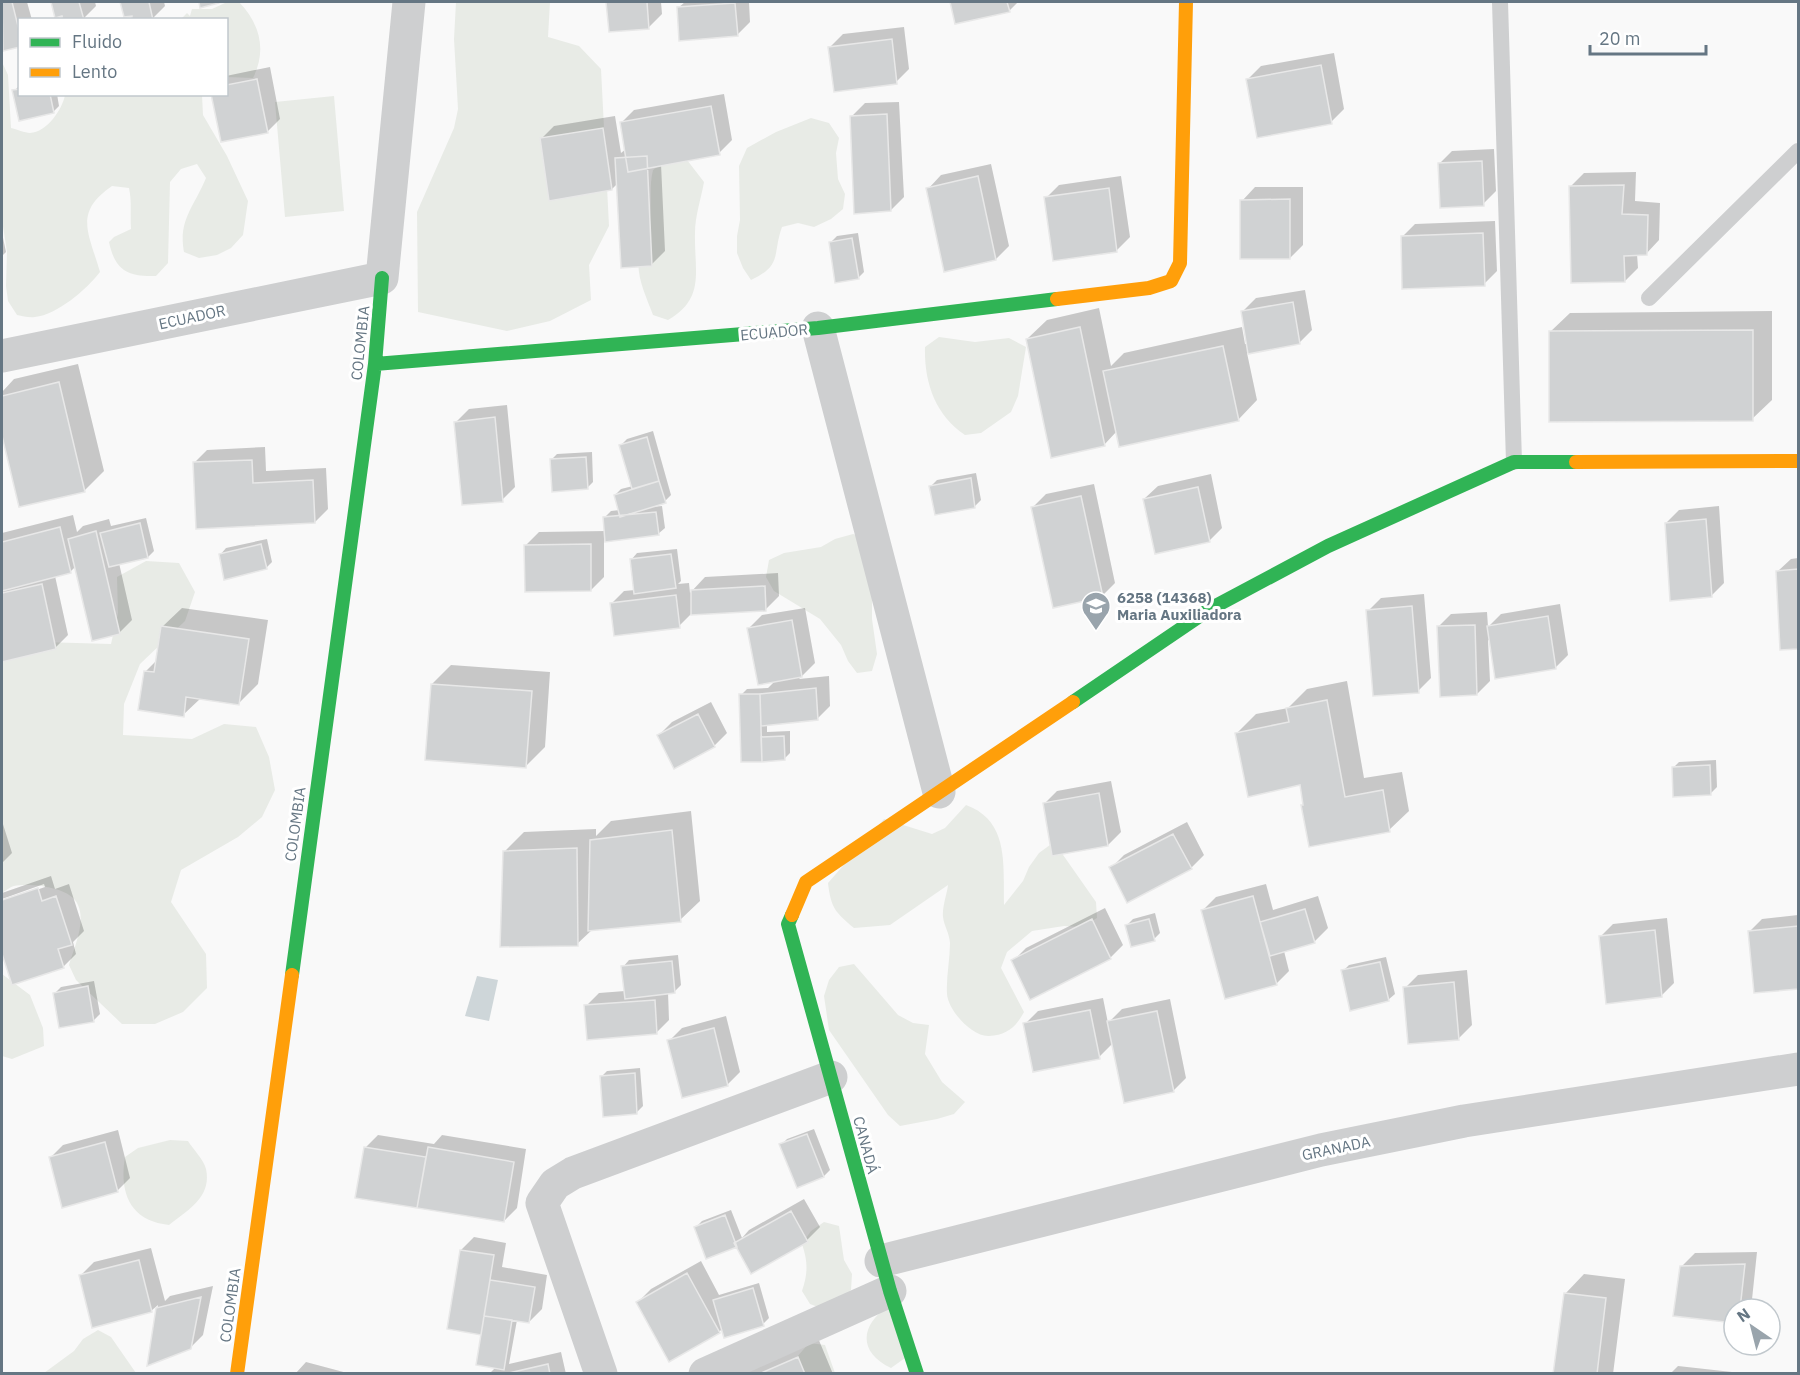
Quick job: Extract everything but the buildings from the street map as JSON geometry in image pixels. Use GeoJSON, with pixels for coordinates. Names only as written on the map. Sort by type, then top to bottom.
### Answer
{"type":"FeatureCollection","features":[{"type":"Feature","properties":{"kind":"street"},"geometry":{"type":"LineString","coordinates":[[382,278],[409,2]]}},
{"type":"Feature","properties":{"kind":"street","name":"ECUADOR"},"geometry":{"type":"LineString","coordinates":[[375,364],[818,328],[1149,288],[1171,281],[1180,263],[1186,2]]}},
{"type":"Feature","properties":{"kind":"street","name":"ECUADOR"},"geometry":{"type":"LineString","coordinates":[[2,356],[382,278]]}},
{"type":"Feature","properties":{"kind":"street","name":"COLOMBIA"},"geometry":{"type":"LineString","coordinates":[[237,1374],[375,364],[382,278]]}},
{"type":"Feature","properties":{"kind":"street"},"geometry":{"type":"LineString","coordinates":[[818,328],[939,792],[1210,609],[1328,546],[1514,462],[1798,461]]}},
{"type":"Feature","properties":{"kind":"street","name":"CANADÁ"},"geometry":{"type":"LineString","coordinates":[[917,1374],[886,1276],[788,924],[806,882],[939,792]]}},
{"type":"Feature","properties":{"kind":"street","name":"GRANADA"},"geometry":{"type":"LineString","coordinates":[[705,1374],[886,1276],[1321,1150],[1464,1121],[1798,1070]]}},
{"type":"Feature","properties":{"kind":"street"},"geometry":{"type":"LineString","coordinates":[[601,1374],[542,1203],[555,1184],[573,1173],[831,1077]]}},
{"type":"Feature","properties":{"kind":"lane"},"geometry":{"type":"LineString","coordinates":[[1500,2],[1514,462]]}},
{"type":"Feature","properties":{"kind":"lane"},"geometry":{"type":"LineString","coordinates":[[1648,298],[1798,151]]}},
{"type":"Feature","properties":{"kind":"shaded area"},"geometry":{"type":"Polygon","coordinates":[[[239,2],[256,28],[260,57],[253,78],[228,77],[228,18],[182,18],[187,13],[190,16],[192,9],[212,9],[225,3],[239,2]]]}},
{"type":"Feature","properties":{"kind":"shaded area"},"geometry":{"type":"Polygon","coordinates":[[[456,2],[550,2],[548,37],[579,46],[601,69],[609,226],[589,265],[591,300],[550,321],[507,331],[418,312],[417,212],[454,128],[458,109],[454,39],[456,2]]]}},
{"type":"Feature","properties":{"kind":"shaded area"},"geometry":{"type":"Polygon","coordinates":[[[2,62],[8,75],[11,128],[28,133],[42,129],[53,119],[65,96],[202,96],[203,115],[227,156],[248,201],[243,235],[231,248],[217,255],[199,258],[184,252],[185,222],[206,178],[197,164],[181,169],[170,182],[168,263],[156,276],[146,276],[124,270],[112,252],[109,242],[131,229],[131,203],[129,188],[112,186],[92,205],[88,215],[89,235],[100,272],[80,293],[62,306],[53,312],[33,317],[17,315],[8,301],[7,252],[2,220],[2,62]]]}},
{"type":"Feature","properties":{"kind":"shaded area"},"geometry":{"type":"Polygon","coordinates":[[[334,96],[344,211],[285,217],[275,102],[334,96]]]}},
{"type":"Feature","properties":{"kind":"shaded area"},"geometry":{"type":"Polygon","coordinates":[[[811,118],[829,123],[839,138],[836,153],[838,179],[845,194],[843,209],[831,219],[814,227],[798,223],[782,227],[772,264],[761,275],[751,280],[737,253],[740,220],[739,166],[747,148],[776,132],[811,118]]]}},
{"type":"Feature","properties":{"kind":"shaded area"},"geometry":{"type":"Polygon","coordinates":[[[684,156],[704,182],[695,227],[695,282],[688,302],[680,312],[668,320],[653,315],[642,284],[639,260],[650,216],[653,170],[667,160],[684,156]]]}},
{"type":"Feature","properties":{"kind":"shaded area"},"geometry":{"type":"Polygon","coordinates":[[[939,337],[975,342],[1009,338],[1026,347],[1018,396],[1011,412],[981,433],[965,435],[946,418],[933,397],[927,373],[925,347],[939,337]]]}},
{"type":"Feature","properties":{"kind":"shaded area"},"geometry":{"type":"Polygon","coordinates":[[[853,534],[868,539],[872,571],[872,619],[877,654],[872,671],[857,673],[848,661],[841,645],[820,619],[774,591],[766,577],[769,560],[784,553],[821,547],[835,539],[853,534]]]}},
{"type":"Feature","properties":{"kind":"shaded area"},"geometry":{"type":"Polygon","coordinates":[[[146,561],[179,563],[195,592],[185,621],[140,664],[124,704],[123,735],[192,739],[224,724],[256,727],[269,757],[275,790],[262,817],[238,837],[181,870],[171,902],[206,954],[207,988],[183,1012],[155,1024],[122,1024],[76,980],[69,965],[81,920],[78,905],[74,899],[59,890],[30,885],[14,886],[2,893],[2,651],[11,651],[42,642],[111,644],[118,613],[117,577],[146,561]]]}},
{"type":"Feature","properties":{"kind":"shaded area"},"geometry":{"type":"Polygon","coordinates":[[[966,805],[980,812],[997,833],[1003,860],[1004,905],[1023,881],[1039,853],[1054,842],[1096,902],[1097,918],[1082,927],[1064,926],[1032,931],[1007,952],[1001,968],[1024,1012],[1010,1029],[1001,1034],[989,1036],[975,1032],[962,1021],[948,1000],[950,943],[943,913],[948,885],[890,925],[854,928],[835,909],[828,883],[884,819],[932,834],[945,828],[966,805]]]}},
{"type":"Feature","properties":{"kind":"shaded area"},"geometry":{"type":"Polygon","coordinates":[[[854,964],[898,1015],[913,1023],[929,1025],[925,1054],[942,1082],[965,1102],[954,1114],[900,1126],[888,1115],[829,1030],[824,996],[829,980],[839,967],[854,964]]]}},
{"type":"Feature","properties":{"kind":"shaded area"},"geometry":{"type":"Polygon","coordinates":[[[2,974],[30,995],[43,1028],[44,1046],[12,1059],[2,1056],[2,974]]]}},
{"type":"Feature","properties":{"kind":"shaded area"},"geometry":{"type":"Polygon","coordinates":[[[477,976],[498,980],[489,1021],[465,1016],[477,976]]]}},
{"type":"Feature","properties":{"kind":"shaded area"},"geometry":{"type":"Polygon","coordinates":[[[170,1140],[188,1141],[205,1166],[207,1179],[197,1202],[169,1225],[145,1218],[136,1211],[126,1193],[124,1170],[125,1157],[138,1148],[170,1140]]]}},
{"type":"Feature","properties":{"kind":"shaded area"},"geometry":{"type":"Polygon","coordinates":[[[824,1222],[839,1226],[844,1260],[852,1274],[851,1290],[826,1310],[810,1304],[802,1291],[806,1267],[802,1244],[811,1231],[824,1222]]]}},
{"type":"Feature","properties":{"kind":"shaded area"},"geometry":{"type":"Polygon","coordinates":[[[888,1306],[905,1358],[891,1368],[880,1362],[873,1354],[868,1347],[867,1338],[872,1322],[888,1306]]]}},
{"type":"Feature","properties":{"kind":"shaded area"},"geometry":{"type":"Polygon","coordinates":[[[98,1330],[111,1337],[136,1373],[44,1373],[74,1351],[83,1339],[98,1330]]]}},
{"type":"Feature","properties":{"kind":"shaded area"},"geometry":{"type":"Polygon","coordinates":[[[809,1343],[825,1345],[835,1373],[800,1373],[797,1357],[809,1343]]]}},
{"type":"Feature","properties":{"kind":"traffic: fast"},"geometry":{"type":"LineString","coordinates":[[292,975],[375,364],[382,278]]}},
{"type":"Feature","properties":{"kind":"traffic: fast"},"geometry":{"type":"LineString","coordinates":[[375,364],[818,328],[1057,299]]}},
{"type":"Feature","properties":{"kind":"traffic: fast"},"geometry":{"type":"LineString","coordinates":[[1073,702],[1210,609],[1328,546],[1514,462],[1576,462]]}},
{"type":"Feature","properties":{"kind":"traffic: fast"},"geometry":{"type":"LineString","coordinates":[[792,915],[788,924],[890,1291],[917,1374]]}},
{"type":"Feature","properties":{"kind":"traffic: slow"},"geometry":{"type":"LineString","coordinates":[[1057,299],[1149,288],[1171,281],[1180,263],[1186,2]]}},
{"type":"Feature","properties":{"kind":"traffic: slow"},"geometry":{"type":"LineString","coordinates":[[1576,462],[1798,461]]}},
{"type":"Feature","properties":{"kind":"traffic: slow"},"geometry":{"type":"LineString","coordinates":[[792,915],[806,882],[1073,702]]}},
{"type":"Feature","properties":{"kind":"traffic: slow"},"geometry":{"type":"LineString","coordinates":[[237,1374],[292,975]]}},
{"type":"Feature","properties":{"kind":"place","name":"6258 (14368) Maria Auxiliadora"},"geometry":{"type":"Point","coordinates":[1096,632]}}]}
